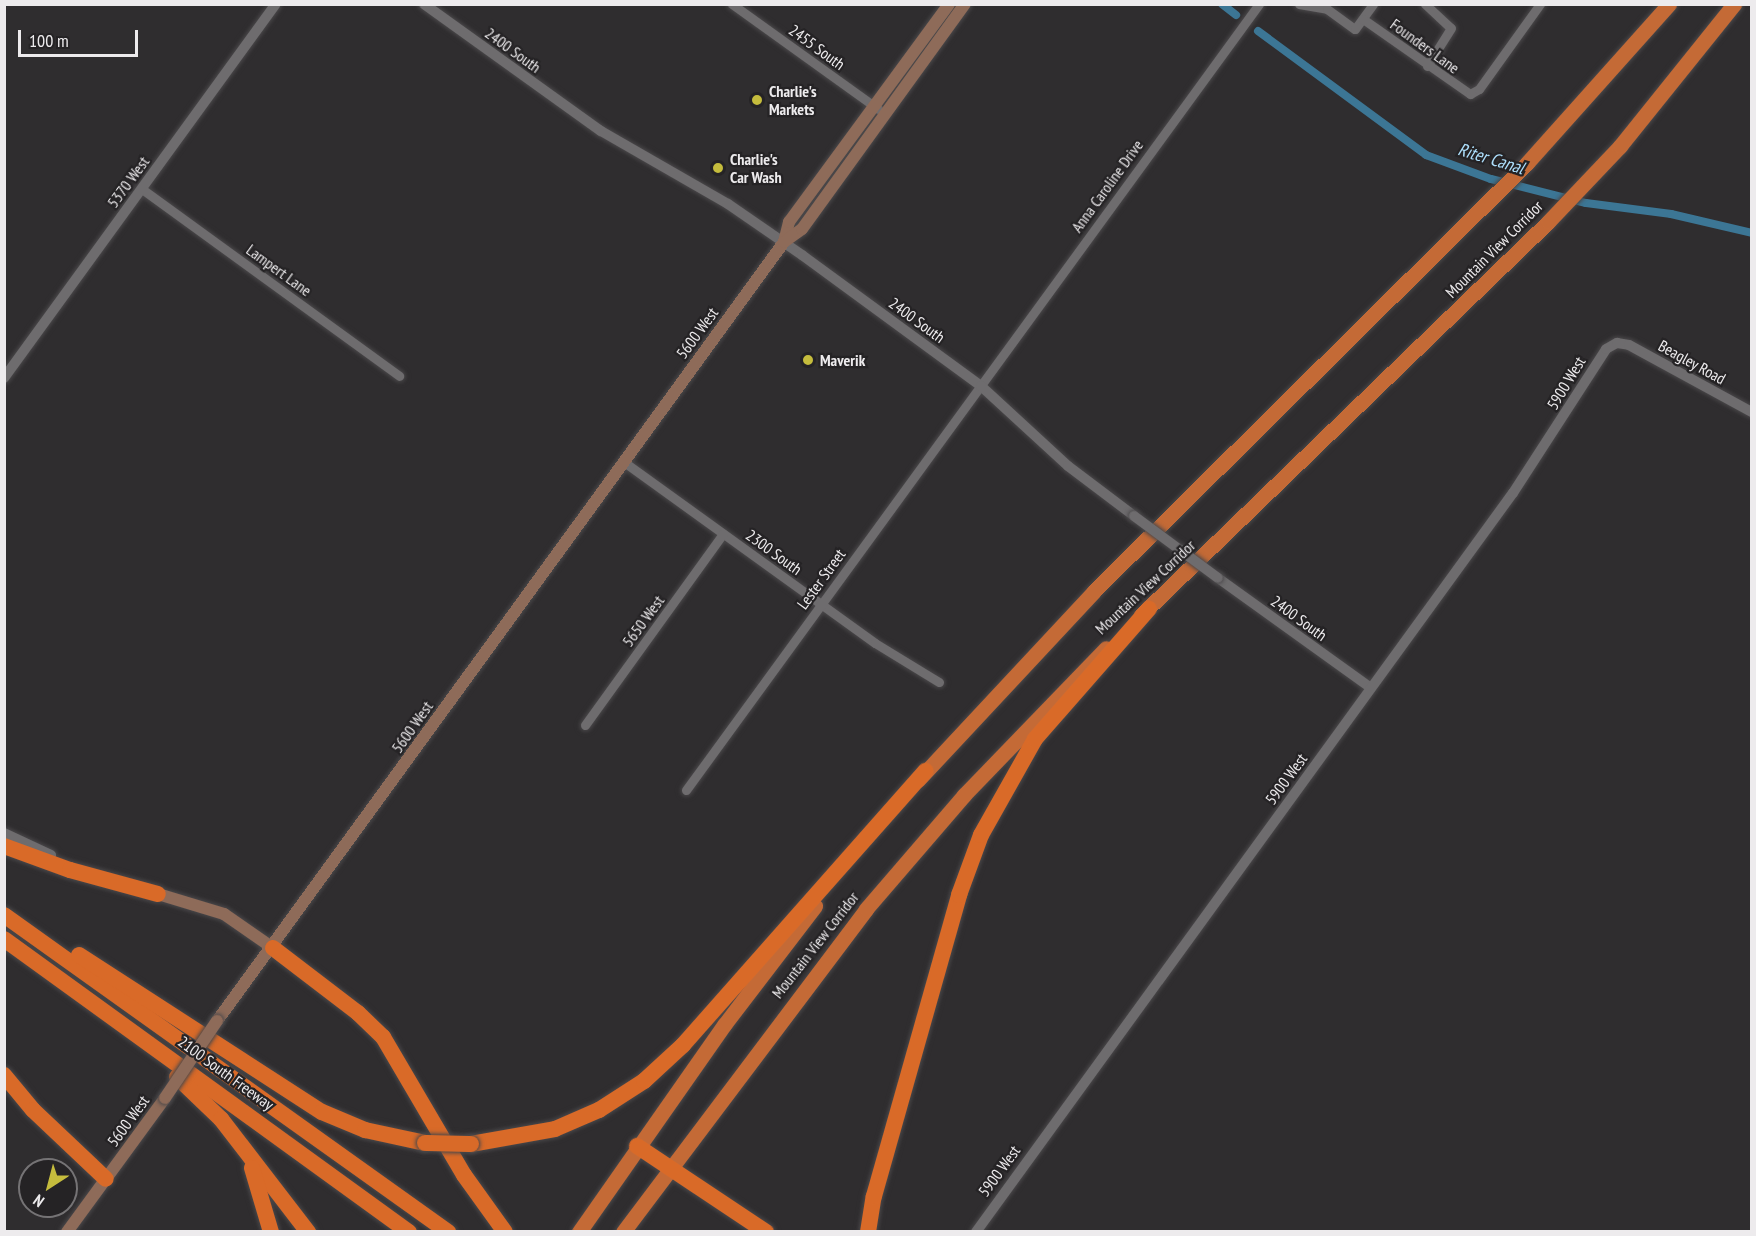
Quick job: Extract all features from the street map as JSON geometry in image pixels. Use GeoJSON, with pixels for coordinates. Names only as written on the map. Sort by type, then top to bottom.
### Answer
{"type":"FeatureCollection","features":[{"type":"Feature","properties":{"kind":"highway","name":"Mountain View Corridor"},"geometry":{"type":"LineString","coordinates":[[579,1232],[637,1146],[777,955],[925,771],[1095,591],[1484,203],[1527,163],[1669,4]]}},
{"type":"Feature","properties":{"kind":"highway","name":"Mountain View Corridor"},"geometry":{"type":"LineString","coordinates":[[623,1232],[669,1166],[801,990],[926,837],[1077,675],[1149,609],[1548,222],[1589,179],[1734,4]]}},
{"type":"Feature","properties":{"kind":"highway"},"geometry":{"type":"LineString","coordinates":[[868,1232],[874,1196],[956,907],[981,835],[1035,740],[1149,609]]}},
{"type":"Feature","properties":{"kind":"highway"},"geometry":{"type":"LineString","coordinates":[[4,903],[322,1113],[365,1130],[425,1143],[471,1144],[555,1129],[599,1110],[644,1081],[683,1045],[925,771]]}},
{"type":"Feature","properties":{"kind":"highway"},"geometry":{"type":"LineString","coordinates":[[4,846],[70,870],[158,894]]}},
{"type":"Feature","properties":{"kind":"highway","name":"2100 South Freeway"},"geometry":{"type":"LineString","coordinates":[[4,915],[448,1232]]}},
{"type":"Feature","properties":{"kind":"highway","name":"2100 South Freeway"},"geometry":{"type":"LineString","coordinates":[[4,939],[409,1232]]}},
{"type":"Feature","properties":{"kind":"highway"},"geometry":{"type":"LineString","coordinates":[[273,948],[358,1013],[383,1037],[464,1175],[505,1232]]}},
{"type":"Feature","properties":{"kind":"highway"},"geometry":{"type":"LineString","coordinates":[[4,952],[186,1084],[240,1143],[308,1232]]}},
{"type":"Feature","properties":{"kind":"highway"},"geometry":{"type":"LineString","coordinates":[[4,1075],[33,1110],[106,1179]]}},
{"type":"Feature","properties":{"kind":"highway"},"geometry":{"type":"LineString","coordinates":[[240,1143],[256,1179],[271,1232]]}},
{"type":"Feature","properties":{"kind":"highway"},"geometry":{"type":"LineString","coordinates":[[637,1146],[766,1232]]}},
{"type":"Feature","properties":{"kind":"main road","name":"5600 West"},"geometry":{"type":"LineString","coordinates":[[783,242],[789,222],[948,4]]}},
{"type":"Feature","properties":{"kind":"main road","name":"5600 West"},"geometry":{"type":"LineString","coordinates":[[68,1232],[165,1098],[217,1021],[273,948],[783,242],[802,228],[965,4]]}},
{"type":"Feature","properties":{"kind":"main road"},"geometry":{"type":"LineString","coordinates":[[158,894],[224,914],[273,948]]}},
{"type":"Feature","properties":{"kind":"street","name":"5370 West"},"geometry":{"type":"LineString","coordinates":[[4,378],[276,4]]}},
{"type":"Feature","properties":{"kind":"street","name":"2400 South"},"geometry":{"type":"LineString","coordinates":[[424,4],[602,130],[713,195],[783,242],[981,386],[1068,466],[1371,688]]}},
{"type":"Feature","properties":{"kind":"street","name":"2455 South"},"geometry":{"type":"LineString","coordinates":[[732,4],[885,114]]}},
{"type":"Feature","properties":{"kind":"street","name":"Anna Caroline Drive"},"geometry":{"type":"LineString","coordinates":[[981,386],[1259,4]]}},
{"type":"Feature","properties":{"kind":"street"},"geometry":{"type":"LineString","coordinates":[[1299,4],[1323,6],[1355,29],[1373,4]]}},
{"type":"Feature","properties":{"kind":"street"},"geometry":{"type":"LineString","coordinates":[[1425,4],[1451,28],[1426,66]]}},
{"type":"Feature","properties":{"kind":"street","name":"Founders Lane"},"geometry":{"type":"LineString","coordinates":[[1363,19],[1426,66],[1470,94],[1479,89],[1540,4]]}},
{"type":"Feature","properties":{"kind":"street","name":"Lampert Lane"},"geometry":{"type":"LineString","coordinates":[[142,189],[399,376]]}},
{"type":"Feature","properties":{"kind":"street","name":"Beagley Road"},"geometry":{"type":"LineString","coordinates":[[1617,343],[1634,347],[1752,412]]}},
{"type":"Feature","properties":{"kind":"street","name":"5900 West"},"geometry":{"type":"LineString","coordinates":[[976,1232],[1513,493],[1602,353],[1617,343]]}},
{"type":"Feature","properties":{"kind":"street","name":"Lester Street"},"geometry":{"type":"LineString","coordinates":[[686,790],[981,386]]}},
{"type":"Feature","properties":{"kind":"street","name":"2300 South"},"geometry":{"type":"LineString","coordinates":[[624,462],[821,605],[939,682]]}},
{"type":"Feature","properties":{"kind":"street","name":"5650 West"},"geometry":{"type":"LineString","coordinates":[[585,725],[723,534]]}},
{"type":"Feature","properties":{"kind":"street"},"geometry":{"type":"LineString","coordinates":[[4,833],[74,865],[158,894]]}},
{"type":"Feature","properties":{"kind":"waterway","name":"Riter Canal"},"geometry":{"type":"LineString","coordinates":[[1222,4],[1236,15]]}},
{"type":"Feature","properties":{"kind":"waterway","name":"Riter Canal"},"geometry":{"type":"LineString","coordinates":[[1258,31],[1426,155],[1491,179],[1586,203],[1671,214],[1752,233]]}},
{"type":"Feature","properties":{"kind":"place","name":"Charlie's Markets"},"geometry":{"type":"Point","coordinates":[757,100]}},
{"type":"Feature","properties":{"kind":"place","name":"Charlie's Car Wash"},"geometry":{"type":"Point","coordinates":[718,168]}},
{"type":"Feature","properties":{"kind":"place","name":"Maverik"},"geometry":{"type":"Point","coordinates":[808,360]}}]}
